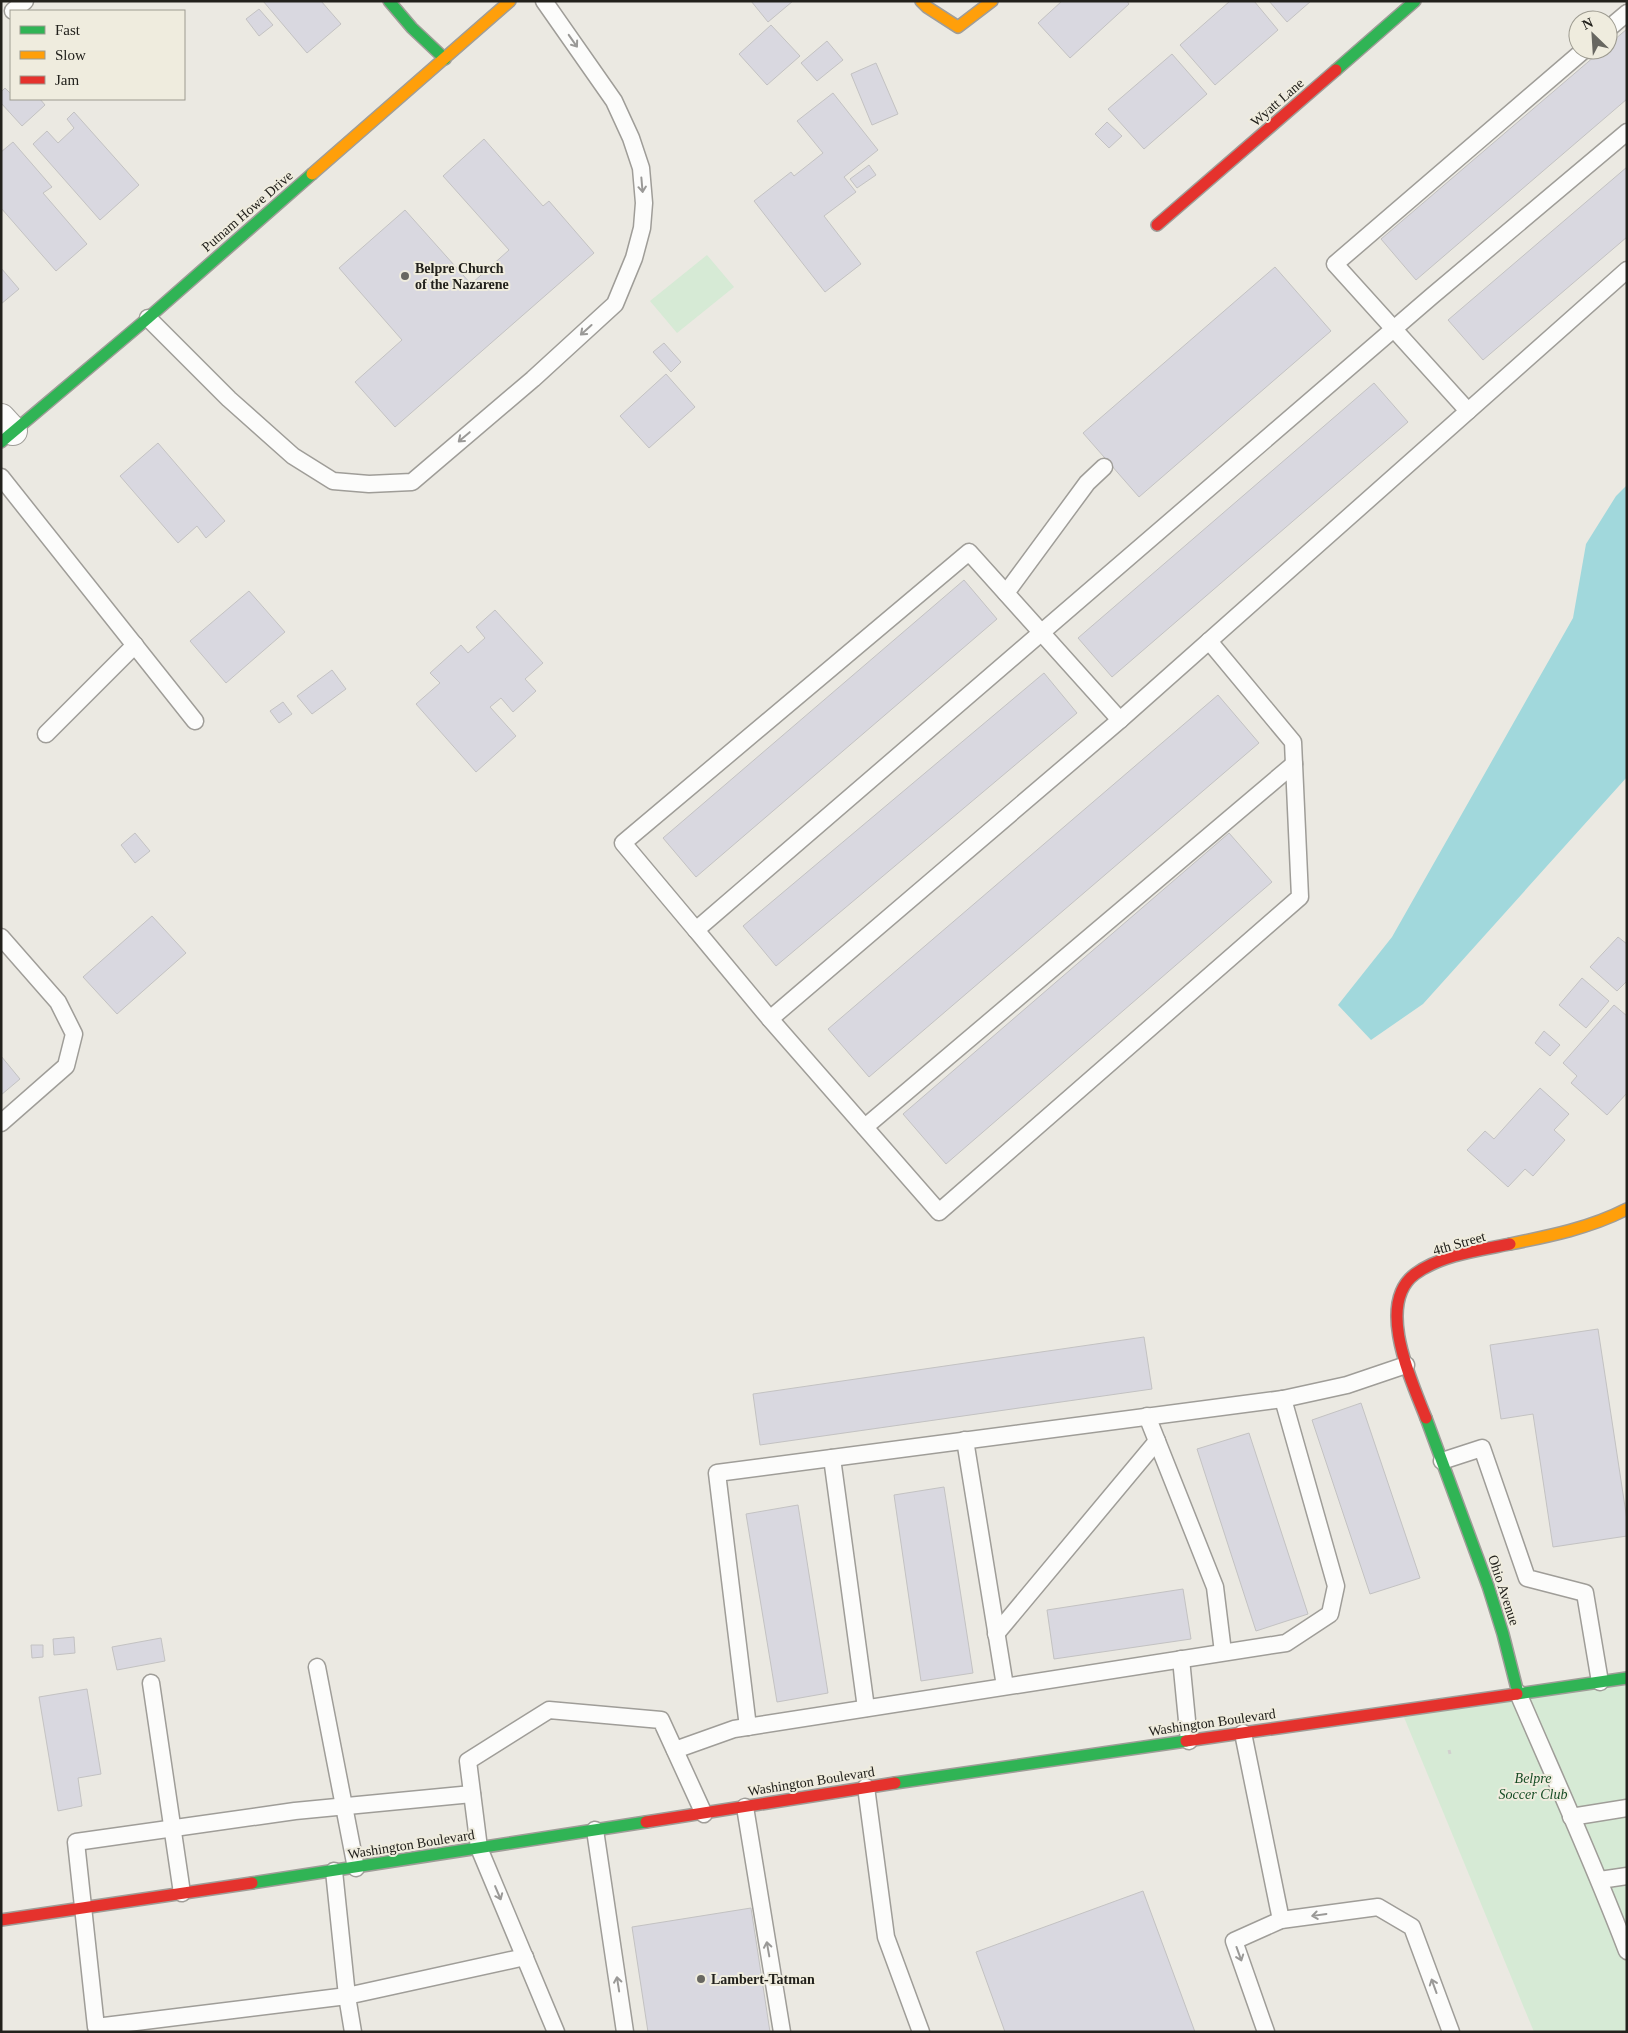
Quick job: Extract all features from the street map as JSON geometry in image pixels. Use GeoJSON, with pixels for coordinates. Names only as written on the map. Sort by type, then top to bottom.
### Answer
{"type":"FeatureCollection","features":[{"type":"Feature","properties":{"kind":"street"},"geometry":{"type":"LineString","coordinates":[[388,1],[412,28],[445,59]]}},
{"type":"Feature","properties":{"kind":"street","name":"Putnam Howe Drive"},"geometry":{"type":"LineString","coordinates":[[5,430],[148,318],[510,1]]}},
{"type":"Feature","properties":{"kind":"street"},"geometry":{"type":"LineString","coordinates":[[922,1],[927,7],[958,28],[992,1]]}},
{"type":"Feature","properties":{"kind":"street","name":"Wyatt Lane"},"geometry":{"type":"LineString","coordinates":[[1157,225],[1415,1]]}},
{"type":"Feature","properties":{"kind":"street","name":"4th Street"},"geometry":{"type":"LineString","coordinates":[[1456,1499],[1406,1365],[1398,1331],[1398,1304],[1407,1281],[1415,1273],[1448,1259],[1600,1221],[1627,1209]]}},
{"type":"Feature","properties":{"kind":"street","name":"Ohio Avenue"},"geometry":{"type":"LineString","coordinates":[[1456,1499],[1488,1586],[1503,1634],[1518,1694]]}},
{"type":"Feature","properties":{"kind":"street","name":"Washington Boulevard"},"geometry":{"type":"LineString","coordinates":[[1,1920],[356,1868],[866,1787],[1627,1678]]}},
{"type":"Feature","properties":{"kind":"lane"},"geometry":{"type":"LineString","coordinates":[[14,10],[25,1]]}},
{"type":"Feature","properties":{"kind":"lane"},"geometry":{"type":"LineString","coordinates":[[148,318],[228,399],[292,456],[334,481],[369,484],[412,482],[533,379],[615,304],[634,258],[642,228],[644,204],[641,168],[631,138],[614,101],[544,1]]}},
{"type":"Feature","properties":{"kind":"lane"},"geometry":{"type":"LineString","coordinates":[[1468,411],[1335,264],[1572,60]]}},
{"type":"Feature","properties":{"kind":"lane"},"geometry":{"type":"LineString","coordinates":[[696,930],[1394,329],[1627,132]]}},
{"type":"Feature","properties":{"kind":"lane"},"geometry":{"type":"LineString","coordinates":[[770,1019],[1120,720],[1627,270]]}},
{"type":"Feature","properties":{"kind":"lane"},"geometry":{"type":"LineString","coordinates":[[1006,594],[1086,483],[1104,468]]}},
{"type":"Feature","properties":{"kind":"lane"},"geometry":{"type":"LineString","coordinates":[[1,477],[195,722]]}},
{"type":"Feature","properties":{"kind":"lane"},"geometry":{"type":"LineString","coordinates":[[1120,720],[969,552],[623,843],[770,1019],[938,1212],[1300,897],[1293,742],[1209,641]]}},
{"type":"Feature","properties":{"kind":"lane"},"geometry":{"type":"LineString","coordinates":[[46,734],[134,645]]}},
{"type":"Feature","properties":{"kind":"lane"},"geometry":{"type":"LineString","coordinates":[[865,1128],[1294,764]]}},
{"type":"Feature","properties":{"kind":"lane"},"geometry":{"type":"LineString","coordinates":[[1,937],[58,1002],[74,1034],[66,1066],[1,1123]]}},
{"type":"Feature","properties":{"kind":"lane"},"geometry":{"type":"LineString","coordinates":[[748,1727],[717,1473],[1283,1399],[1347,1385],[1406,1365]]}},
{"type":"Feature","properties":{"kind":"lane"},"geometry":{"type":"LineString","coordinates":[[675,1750],[734,1729],[1286,1643],[1330,1614],[1336,1586],[1283,1399]]}},
{"type":"Feature","properties":{"kind":"lane"},"geometry":{"type":"LineString","coordinates":[[1147,1416],[1215,1587],[1224,1652]]}},
{"type":"Feature","properties":{"kind":"lane"},"geometry":{"type":"LineString","coordinates":[[965,1440],[1005,1686]]}},
{"type":"Feature","properties":{"kind":"lane"},"geometry":{"type":"LineString","coordinates":[[996,1634],[1157,1441]]}},
{"type":"Feature","properties":{"kind":"lane"},"geometry":{"type":"LineString","coordinates":[[1442,1461],[1482,1448],[1527,1578],[1585,1593],[1600,1682]]}},
{"type":"Feature","properties":{"kind":"lane"},"geometry":{"type":"LineString","coordinates":[[832,1458],[866,1708]]}},
{"type":"Feature","properties":{"kind":"lane"},"geometry":{"type":"LineString","coordinates":[[1181,1659],[1189,1740]]}},
{"type":"Feature","properties":{"kind":"lane"},"geometry":{"type":"LineString","coordinates":[[317,1668],[356,1868]]}},
{"type":"Feature","properties":{"kind":"lane"},"geometry":{"type":"LineString","coordinates":[[151,1683],[182,1893]]}},
{"type":"Feature","properties":{"kind":"lane"},"geometry":{"type":"LineString","coordinates":[[1518,1694],[1600,1880],[1627,1951]]}},
{"type":"Feature","properties":{"kind":"lane"},"geometry":{"type":"LineString","coordinates":[[556,2032],[479,1848],[468,1761],[548,1710],[661,1720],[704,1814]]}},
{"type":"Feature","properties":{"kind":"lane"},"geometry":{"type":"LineString","coordinates":[[1244,1733],[1282,1920]]}},
{"type":"Feature","properties":{"kind":"lane"},"geometry":{"type":"LineString","coordinates":[[866,1787],[886,1937],[921,2032]]}},
{"type":"Feature","properties":{"kind":"lane"},"geometry":{"type":"LineString","coordinates":[[472,1794],[344,1805],[76,1842],[96,2030],[347,1996],[525,1957]]}},
{"type":"Feature","properties":{"kind":"lane"},"geometry":{"type":"LineString","coordinates":[[745,1807],[782,2032]]}},
{"type":"Feature","properties":{"kind":"lane"},"geometry":{"type":"LineString","coordinates":[[1571,1817],[1627,1808]]}},
{"type":"Feature","properties":{"kind":"lane"},"geometry":{"type":"LineString","coordinates":[[595,1830],[625,2032]]}},
{"type":"Feature","properties":{"kind":"lane"},"geometry":{"type":"LineString","coordinates":[[334,1871],[352,2032]]}},
{"type":"Feature","properties":{"kind":"lane"},"geometry":{"type":"LineString","coordinates":[[1600,1880],[1627,1876]]}},
{"type":"Feature","properties":{"kind":"lane"},"geometry":{"type":"LineString","coordinates":[[1266,2032],[1234,1941],[1282,1920],[1378,1907],[1412,1927],[1451,2032]]}},
{"type":"Feature","properties":{"kind":"green space"},"geometry":{"type":"Polygon","coordinates":[[[707,255],[734,287],[677,333],[650,301],[707,255]]]}},
{"type":"Feature","properties":{"kind":"green space","name":"Belpre Soccer Club"},"geometry":{"type":"Polygon","coordinates":[[[1627,1678],[1627,2032],[1534,2032],[1401,1710],[1627,1678]]]}},
{"type":"Feature","properties":{"kind":"water"},"geometry":{"type":"Polygon","coordinates":[[[1627,485],[1627,777],[1423,1004],[1371,1040],[1338,1005],[1392,937],[1573,618],[1586,544],[1616,496],[1627,485]]]}},
{"type":"Feature","properties":{"kind":"building"},"geometry":{"type":"Polygon","coordinates":[[[263,1],[321,1],[341,24],[307,53],[263,1]]]}},
{"type":"Feature","properties":{"kind":"building"},"geometry":{"type":"Polygon","coordinates":[[[751,1],[793,1],[768,22],[751,1]]]}},
{"type":"Feature","properties":{"kind":"building"},"geometry":{"type":"Polygon","coordinates":[[[1062,1],[1127,1],[1129,4],[1070,58],[1038,23],[1062,1]]]}},
{"type":"Feature","properties":{"kind":"building"},"geometry":{"type":"Polygon","coordinates":[[[1230,1],[1254,1],[1278,30],[1215,85],[1180,45],[1230,1]]]}},
{"type":"Feature","properties":{"kind":"building"},"geometry":{"type":"Polygon","coordinates":[[[1269,1],[1311,1],[1287,22],[1269,1]]]}},
{"type":"Feature","properties":{"kind":"building"},"geometry":{"type":"Polygon","coordinates":[[[259,9],[273,25],[259,36],[246,19],[259,9]]]}},
{"type":"Feature","properties":{"kind":"building"},"geometry":{"type":"Polygon","coordinates":[[[771,25],[800,56],[767,85],[739,54],[771,25]]]}},
{"type":"Feature","properties":{"kind":"building"},"geometry":{"type":"Polygon","coordinates":[[[1627,29],[1627,99],[1416,280],[1381,239],[1590,60],[1618,60],[1618,37],[1627,29]]]}},
{"type":"Feature","properties":{"kind":"building"},"geometry":{"type":"Polygon","coordinates":[[[827,41],[843,60],[817,81],[801,63],[827,41]]]}},
{"type":"Feature","properties":{"kind":"building"},"geometry":{"type":"Polygon","coordinates":[[[1172,54],[1207,94],[1144,149],[1108,109],[1172,54]]]}},
{"type":"Feature","properties":{"kind":"building"},"geometry":{"type":"Polygon","coordinates":[[[876,63],[898,114],[872,125],[851,74],[876,63]]]}},
{"type":"Feature","properties":{"kind":"building"},"geometry":{"type":"Polygon","coordinates":[[[5,88],[10,93],[10,100],[41,100],[45,105],[22,126],[1,103],[1,92],[5,88]]]}},
{"type":"Feature","properties":{"kind":"building"},"geometry":{"type":"Polygon","coordinates":[[[833,93],[878,150],[844,177],[856,192],[824,216],[861,264],[825,292],[754,201],[791,172],[794,176],[823,153],[797,121],[833,93]]]}},
{"type":"Feature","properties":{"kind":"building"},"geometry":{"type":"Polygon","coordinates":[[[74,112],[139,185],[100,220],[33,144],[47,131],[58,143],[74,128],[67,119],[74,112]]]}},
{"type":"Feature","properties":{"kind":"building"},"geometry":{"type":"Polygon","coordinates":[[[1107,122],[1122,136],[1109,148],[1095,134],[1107,122]]]}},
{"type":"Feature","properties":{"kind":"building","name":"Belpre Church of the Nazarene"},"geometry":{"type":"Polygon","coordinates":[[[484,139],[543,206],[549,201],[594,253],[395,427],[355,382],[402,340],[339,268],[405,210],[471,284],[509,250],[443,176],[484,139]]]}},
{"type":"Feature","properties":{"kind":"building"},"geometry":{"type":"Polygon","coordinates":[[[13,142],[52,187],[43,193],[87,244],[56,271],[1,208],[1,152],[13,142]]]}},
{"type":"Feature","properties":{"kind":"building"},"geometry":{"type":"Polygon","coordinates":[[[869,165],[876,175],[857,188],[850,179],[869,165]]]}},
{"type":"Feature","properties":{"kind":"building"},"geometry":{"type":"Polygon","coordinates":[[[1627,167],[1627,237],[1483,360],[1448,320],[1627,167]]]}},
{"type":"Feature","properties":{"kind":"building"},"geometry":{"type":"Polygon","coordinates":[[[1275,267],[1331,331],[1139,497],[1083,433],[1275,267]]]}},
{"type":"Feature","properties":{"kind":"building"},"geometry":{"type":"Polygon","coordinates":[[[1,268],[19,289],[1,304],[1,268]]]}},
{"type":"Feature","properties":{"kind":"building"},"geometry":{"type":"Polygon","coordinates":[[[664,343],[681,362],[671,372],[653,352],[664,343]]]}},
{"type":"Feature","properties":{"kind":"building"},"geometry":{"type":"Polygon","coordinates":[[[666,374],[695,407],[649,448],[620,416],[666,374]]]}},
{"type":"Feature","properties":{"kind":"building"},"geometry":{"type":"Polygon","coordinates":[[[1374,383],[1408,422],[1112,677],[1078,638],[1374,383]]]}},
{"type":"Feature","properties":{"kind":"building"},"geometry":{"type":"Polygon","coordinates":[[[158,443],[225,521],[206,538],[197,526],[178,543],[120,476],[158,443]]]}},
{"type":"Feature","properties":{"kind":"building"},"geometry":{"type":"Polygon","coordinates":[[[964,580],[997,619],[696,877],[663,838],[964,580]]]}},
{"type":"Feature","properties":{"kind":"building"},"geometry":{"type":"Polygon","coordinates":[[[249,591],[285,632],[226,683],[190,641],[249,591]]]}},
{"type":"Feature","properties":{"kind":"building"},"geometry":{"type":"Polygon","coordinates":[[[495,610],[543,663],[525,679],[536,691],[513,712],[501,698],[490,707],[516,736],[476,772],[416,704],[440,683],[430,673],[461,645],[468,653],[485,638],[476,627],[495,610]]]}},
{"type":"Feature","properties":{"kind":"building"},"geometry":{"type":"Polygon","coordinates":[[[332,670],[346,689],[312,714],[297,696],[332,670]]]}},
{"type":"Feature","properties":{"kind":"building"},"geometry":{"type":"Polygon","coordinates":[[[1044,673],[1077,713],[776,966],[743,926],[1044,673]]]}},
{"type":"Feature","properties":{"kind":"building"},"geometry":{"type":"Polygon","coordinates":[[[1218,695],[1259,743],[869,1077],[828,1029],[1218,695]]]}},
{"type":"Feature","properties":{"kind":"building"},"geometry":{"type":"Polygon","coordinates":[[[283,702],[292,714],[279,723],[270,711],[283,702]]]}},
{"type":"Feature","properties":{"kind":"building"},"geometry":{"type":"Polygon","coordinates":[[[135,833],[150,851],[135,863],[121,845],[135,833]]]}},
{"type":"Feature","properties":{"kind":"building"},"geometry":{"type":"Polygon","coordinates":[[[1229,833],[1272,882],[946,1164],[903,1114],[1229,833]]]}},
{"type":"Feature","properties":{"kind":"building"},"geometry":{"type":"Polygon","coordinates":[[[152,916],[186,953],[117,1014],[83,977],[152,916]]]}},
{"type":"Feature","properties":{"kind":"building"},"geometry":{"type":"Polygon","coordinates":[[[1618,937],[1627,944],[1627,981],[1617,991],[1590,967],[1618,937]]]}},
{"type":"Feature","properties":{"kind":"building"},"geometry":{"type":"Polygon","coordinates":[[[1582,978],[1609,1001],[1586,1028],[1559,1005],[1582,978]]]}},
{"type":"Feature","properties":{"kind":"building"},"geometry":{"type":"Polygon","coordinates":[[[1614,1005],[1627,1016],[1627,1093],[1607,1115],[1571,1083],[1577,1076],[1563,1063],[1614,1005]]]}},
{"type":"Feature","properties":{"kind":"building"},"geometry":{"type":"Polygon","coordinates":[[[1544,1031],[1560,1045],[1550,1056],[1535,1043],[1544,1031]]]}},
{"type":"Feature","properties":{"kind":"building"},"geometry":{"type":"Polygon","coordinates":[[[1,1056],[20,1079],[1,1095],[1,1056]]]}},
{"type":"Feature","properties":{"kind":"building"},"geometry":{"type":"Polygon","coordinates":[[[1540,1088],[1569,1114],[1554,1130],[1565,1140],[1533,1176],[1525,1169],[1508,1187],[1467,1150],[1485,1131],[1494,1139],[1540,1088]]]}},
{"type":"Feature","properties":{"kind":"building"},"geometry":{"type":"Polygon","coordinates":[[[1598,1329],[1627,1520],[1627,1536],[1553,1547],[1533,1414],[1501,1419],[1490,1345],[1598,1329]]]}},
{"type":"Feature","properties":{"kind":"building"},"geometry":{"type":"Polygon","coordinates":[[[1144,1337],[1152,1389],[760,1445],[753,1394],[1144,1337]]]}},
{"type":"Feature","properties":{"kind":"building"},"geometry":{"type":"Polygon","coordinates":[[[1361,1403],[1420,1578],[1370,1594],[1312,1420],[1361,1403]]]}},
{"type":"Feature","properties":{"kind":"building"},"geometry":{"type":"Polygon","coordinates":[[[1249,1433],[1308,1614],[1256,1631],[1197,1449],[1249,1433]]]}},
{"type":"Feature","properties":{"kind":"building"},"geometry":{"type":"Polygon","coordinates":[[[944,1487],[973,1673],[921,1681],[894,1495],[944,1487]]]}},
{"type":"Feature","properties":{"kind":"building"},"geometry":{"type":"Polygon","coordinates":[[[798,1505],[828,1693],[777,1702],[746,1514],[798,1505]]]}},
{"type":"Feature","properties":{"kind":"building"},"geometry":{"type":"Polygon","coordinates":[[[1183,1589],[1191,1639],[1054,1659],[1047,1610],[1183,1589]]]}},
{"type":"Feature","properties":{"kind":"building"},"geometry":{"type":"Polygon","coordinates":[[[74,1637],[75,1653],[54,1655],[53,1639],[74,1637]]]}},
{"type":"Feature","properties":{"kind":"building"},"geometry":{"type":"Polygon","coordinates":[[[161,1638],[165,1661],[117,1670],[112,1647],[161,1638]]]}},
{"type":"Feature","properties":{"kind":"building"},"geometry":{"type":"Polygon","coordinates":[[[31,1645],[43,1645],[43,1657],[32,1658],[31,1645]]]}},
{"type":"Feature","properties":{"kind":"building"},"geometry":{"type":"Polygon","coordinates":[[[87,1689],[101,1774],[78,1778],[82,1806],[58,1811],[39,1697],[87,1689]]]}},
{"type":"Feature","properties":{"kind":"building"},"geometry":{"type":"Polygon","coordinates":[[[1143,1891],[1195,2032],[1005,2032],[976,1952],[1143,1891]]]}},
{"type":"Feature","properties":{"kind":"building","name":"Lambert-Tatman"},"geometry":{"type":"Polygon","coordinates":[[[751,1908],[770,2032],[648,2032],[632,1927],[751,1908]]]}},
{"type":"Feature","properties":{"kind":"traffic: fast"},"geometry":{"type":"LineString","coordinates":[[389,1],[412,28],[445,59]]}},
{"type":"Feature","properties":{"kind":"traffic: fast"},"geometry":{"type":"LineString","coordinates":[[1336,70],[1415,1]]}},
{"type":"Feature","properties":{"kind":"traffic: fast"},"geometry":{"type":"LineString","coordinates":[[1,442],[148,318],[312,174]]}},
{"type":"Feature","properties":{"kind":"traffic: fast"},"geometry":{"type":"LineString","coordinates":[[1426,1418],[1488,1586],[1518,1693]]}},
{"type":"Feature","properties":{"kind":"traffic: fast"},"geometry":{"type":"LineString","coordinates":[[1517,1694],[1627,1678]]}},
{"type":"Feature","properties":{"kind":"traffic: fast"},"geometry":{"type":"LineString","coordinates":[[895,1783],[1186,1741]]}},
{"type":"Feature","properties":{"kind":"traffic: fast"},"geometry":{"type":"LineString","coordinates":[[252,1883],[646,1822]]}},
{"type":"Feature","properties":{"kind":"traffic: slow"},"geometry":{"type":"LineString","coordinates":[[312,174],[510,1]]}},
{"type":"Feature","properties":{"kind":"traffic: slow"},"geometry":{"type":"LineString","coordinates":[[921,1],[958,27],[992,1]]}},
{"type":"Feature","properties":{"kind":"traffic: slow"},"geometry":{"type":"LineString","coordinates":[[1510,1244],[1584,1226],[1627,1209]]}},
{"type":"Feature","properties":{"kind":"traffic: jam"},"geometry":{"type":"LineString","coordinates":[[1157,225],[1336,70]]}},
{"type":"Feature","properties":{"kind":"traffic: jam"},"geometry":{"type":"LineString","coordinates":[[1426,1418],[1400,1344],[1397,1323],[1398,1304],[1403,1287],[1415,1274],[1437,1262],[1461,1254],[1510,1244]]}},
{"type":"Feature","properties":{"kind":"traffic: jam"},"geometry":{"type":"LineString","coordinates":[[1186,1741],[1517,1694]]}},
{"type":"Feature","properties":{"kind":"traffic: jam"},"geometry":{"type":"LineString","coordinates":[[646,1822],[895,1783]]}},
{"type":"Feature","properties":{"kind":"traffic: jam"},"geometry":{"type":"LineString","coordinates":[[1,1920],[252,1883]]}},
{"type":"Feature","properties":{"kind":"place","name":"Belpre Church of the Nazarene"},"geometry":{"type":"Point","coordinates":[405,276]}},
{"type":"Feature","properties":{"kind":"place","name":"Lambert-Tatman"},"geometry":{"type":"Point","coordinates":[701,1979]}}]}
